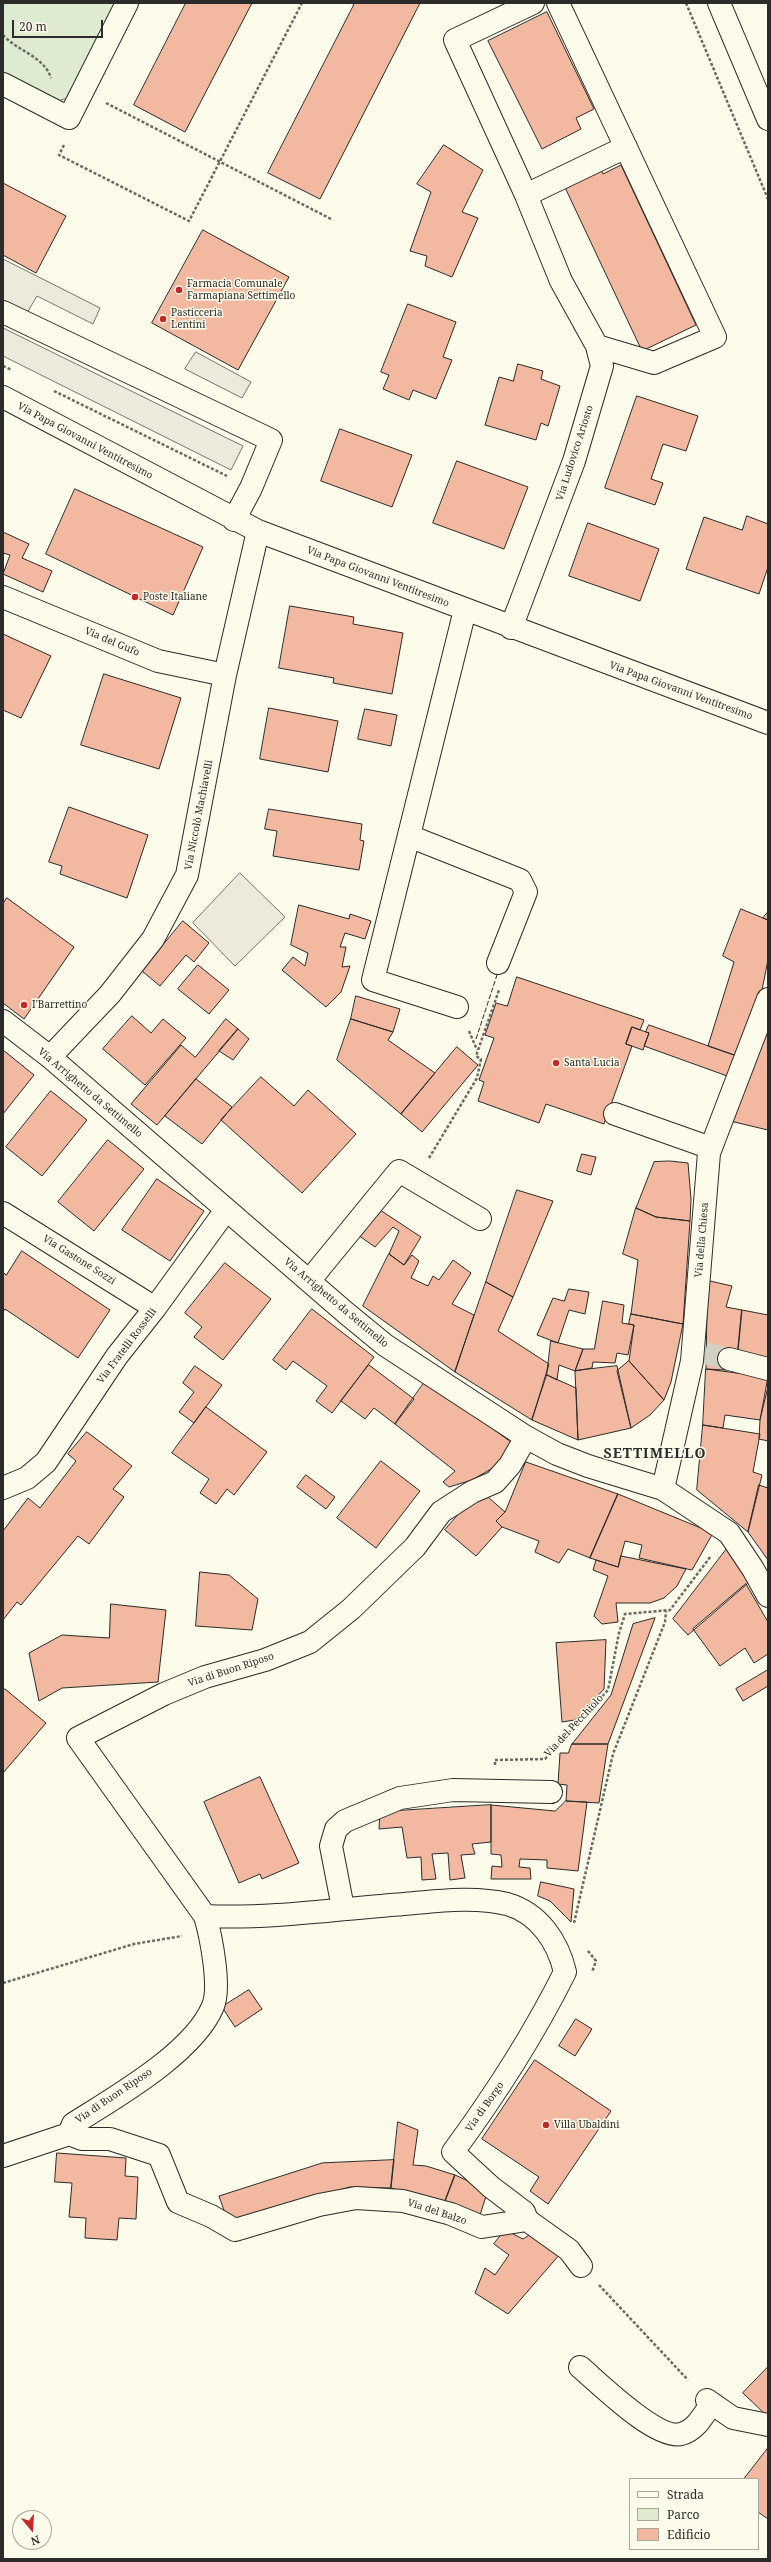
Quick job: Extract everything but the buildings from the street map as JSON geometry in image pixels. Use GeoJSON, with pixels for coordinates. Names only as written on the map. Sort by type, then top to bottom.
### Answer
{"type":"FeatureCollection","features":[{"type":"Feature","properties":{"kind":"street"},"geometry":{"type":"LineString","coordinates":[[3,84],[61,114],[82,91],[127,3]]}},
{"type":"Feature","properties":{"kind":"street","name":"Via Ludovico Ariosto"},"geometry":{"type":"LineString","coordinates":[[511,628],[574,461],[602,366],[597,346],[561,281],[526,195],[454,40],[533,3]]}},
{"type":"Feature","properties":{"kind":"street"},"geometry":{"type":"LineString","coordinates":[[558,3],[715,337],[654,363],[597,346]]}},
{"type":"Feature","properties":{"kind":"street"},"geometry":{"type":"LineString","coordinates":[[719,3],[768,119]]}},
{"type":"Feature","properties":{"kind":"street"},"geometry":{"type":"LineString","coordinates":[[526,195],[626,147]]}},
{"type":"Feature","properties":{"kind":"street"},"geometry":{"type":"LineString","coordinates":[[3,312],[271,440],[251,488],[234,520]]}},
{"type":"Feature","properties":{"kind":"street","name":"Via Papa Giovanni Ventitresimo"},"geometry":{"type":"LineString","coordinates":[[3,397],[234,520],[258,531],[511,628],[768,723]]}},
{"type":"Feature","properties":{"kind":"street","name":"Via Niccolò Machiavelli"},"geometry":{"type":"LineString","coordinates":[[50,1057],[110,994],[153,939],[187,875],[226,675],[258,531]]}},
{"type":"Feature","properties":{"kind":"street","name":"Via del Gufo"},"geometry":{"type":"LineString","coordinates":[[3,597],[158,661],[226,675]]}},
{"type":"Feature","properties":{"kind":"street"},"geometry":{"type":"LineString","coordinates":[[457,1007],[373,980],[465,610]]}},
{"type":"Feature","properties":{"kind":"street"},"geometry":{"type":"LineString","coordinates":[[409,836],[520,880],[526,892],[498,963]]}},
{"type":"Feature","properties":{"kind":"street","name":"Via della Chiesa"},"geometry":{"type":"LineString","coordinates":[[663,1489],[699,1352],[711,1148],[768,1000]]}},
{"type":"Feature","properties":{"kind":"street","name":"Via Arrighetto da Settimello"},"geometry":{"type":"LineString","coordinates":[[3,1021],[50,1057],[308,1281],[385,1345],[526,1437],[556,1454],[588,1466],[663,1489],[729,1533],[753,1569],[768,1596]]}},
{"type":"Feature","properties":{"kind":"street"},"geometry":{"type":"LineString","coordinates":[[615,1114],[711,1148]]}},
{"type":"Feature","properties":{"kind":"street"},"geometry":{"type":"LineString","coordinates":[[308,1281],[399,1171],[480,1219]]}},
{"type":"Feature","properties":{"kind":"street","name":"Via Fratelli Rosselli"},"geometry":{"type":"LineString","coordinates":[[3,1488],[27,1478],[46,1462],[117,1356],[155,1308],[226,1210]]}},
{"type":"Feature","properties":{"kind":"street","name":"Via Gastone Sozzi"},"geometry":{"type":"LineString","coordinates":[[3,1213],[155,1308]]}},
{"type":"Feature","properties":{"kind":"street"},"geometry":{"type":"LineString","coordinates":[[729,1359],[768,1369]]}},
{"type":"Feature","properties":{"kind":"street","name":"Via di Buon Riposo"},"geometry":{"type":"LineString","coordinates":[[3,2156],[69,2134],[73,2124],[143,2079],[197,2030],[213,2005],[215,1974],[207,1923],[78,1738],[164,1694],[206,1677],[265,1660],[310,1642],[351,1609],[415,1547],[441,1512],[472,1492],[495,1482],[510,1464],[526,1437]]}},
{"type":"Feature","properties":{"kind":"street"},"geometry":{"type":"LineString","coordinates":[[207,1923],[343,1908],[331,1846],[336,1829],[345,1820],[400,1798],[453,1790],[551,1792]]}},
{"type":"Feature","properties":{"kind":"street","name":"Via di Borgo"},"geometry":{"type":"LineString","coordinates":[[343,1908],[459,1900],[507,1904],[534,1918],[552,1938],[564,1972],[525,2047],[492,2100],[453,2152],[491,2187],[524,2212],[527,2220]]}},
{"type":"Feature","properties":{"kind":"street","name":"Via del Balzo"},"geometry":{"type":"LineString","coordinates":[[69,2134],[82,2139],[110,2139],[159,2155],[178,2202],[211,2216],[235,2230],[320,2205],[356,2198],[403,2201],[450,2214],[482,2227],[527,2220]]}},
{"type":"Feature","properties":{"kind":"street"},"geometry":{"type":"LineString","coordinates":[[527,2220],[569,2250],[581,2266]]}},
{"type":"Feature","properties":{"kind":"street"},"geometry":{"type":"LineString","coordinates":[[580,2367],[649,2424],[672,2434],[689,2431],[697,2424],[709,2402],[733,2418],[768,2424]]}},
{"type":"Feature","properties":{"kind":"path"},"geometry":{"type":"LineString","coordinates":[[3,35],[14,46],[42,63],[49,72],[61,114],[71,132],[59,155],[189,221],[302,3]]}},
{"type":"Feature","properties":{"kind":"path"},"geometry":{"type":"LineString","coordinates":[[686,3],[768,199]]}},
{"type":"Feature","properties":{"kind":"path"},"geometry":{"type":"LineString","coordinates":[[82,91],[331,219]]}},
{"type":"Feature","properties":{"kind":"path"},"geometry":{"type":"LineString","coordinates":[[3,366],[14,372]]}},
{"type":"Feature","properties":{"kind":"path"},"geometry":{"type":"LineString","coordinates":[[50,389],[251,488]]}},
{"type":"Feature","properties":{"kind":"path"},"geometry":{"type":"LineString","coordinates":[[416,1181],[478,1078],[481,1059],[476,1056],[500,986]]}},
{"type":"Feature","properties":{"kind":"path"},"geometry":{"type":"LineString","coordinates":[[573,1926],[613,1754],[665,1622],[666,1611],[670,1610],[729,1533]]}},
{"type":"Feature","properties":{"kind":"path","name":"Via del Pecchiolo"},"geometry":{"type":"LineString","coordinates":[[497,1791],[495,1760],[545,1760],[608,1690],[619,1633],[625,1614],[666,1611]]}},
{"type":"Feature","properties":{"kind":"path"},"geometry":{"type":"LineString","coordinates":[[4,1983],[207,1923]]}},
{"type":"Feature","properties":{"kind":"path"},"geometry":{"type":"LineString","coordinates":[[581,1947],[592,1954],[596,1961],[588,1979]]}},
{"type":"Feature","properties":{"kind":"path"},"geometry":{"type":"LineString","coordinates":[[581,2266],[709,2402]]}},
{"type":"Feature","properties":{"kind":"green space"},"geometry":{"type":"Polygon","coordinates":[[[3,3],[118,3],[70,97],[58,101],[3,72],[3,3]]]}},
{"type":"Feature","properties":{"kind":"shaded area"},"geometry":{"type":"Polygon","coordinates":[[[3,259],[100,308],[93,324],[37,296],[27,313],[3,300],[3,259]]]}},
{"type":"Feature","properties":{"kind":"shaded area"},"geometry":{"type":"Polygon","coordinates":[[[3,328],[243,446],[231,470],[3,356],[3,328]]]}},
{"type":"Feature","properties":{"kind":"shaded area"},"geometry":{"type":"Polygon","coordinates":[[[196,352],[251,382],[242,398],[185,369],[196,352]]]}},
{"type":"Feature","properties":{"kind":"shaded area"},"geometry":{"type":"Polygon","coordinates":[[[240,873],[285,917],[235,966],[193,923],[240,873]]]}},
{"type":"Feature","properties":{"kind":"tunnel"},"geometry":{"type":"LineString","coordinates":[[705,1353],[729,1359]]}},
{"type":"Feature","properties":{"kind":"fence"},"geometry":{"type":"LineString","coordinates":[[476,1039],[497,975]]}},
{"type":"Feature","properties":{"kind":"place","name":"Farmacia Comunale Farmapiana Settimello"},"geometry":{"type":"Point","coordinates":[179,290]}},
{"type":"Feature","properties":{"kind":"place","name":"Pasticceria Lentini"},"geometry":{"type":"Point","coordinates":[163,319]}},
{"type":"Feature","properties":{"kind":"place","name":"Poste Italiane"},"geometry":{"type":"Point","coordinates":[135,597]}},
{"type":"Feature","properties":{"kind":"place","name":"I'Barrettino"},"geometry":{"type":"Point","coordinates":[24,1005]}},
{"type":"Feature","properties":{"kind":"place","name":"Santa Lucia"},"geometry":{"type":"Point","coordinates":[556,1063]}},
{"type":"Feature","properties":{"kind":"place","name":"Villa Ubaldini"},"geometry":{"type":"Point","coordinates":[546,2125]}},
{"type":"Feature","properties":{"kind":"district","name":"SETTIMELLO"},"geometry":{"type":"Point","coordinates":[655,1454]}}]}
